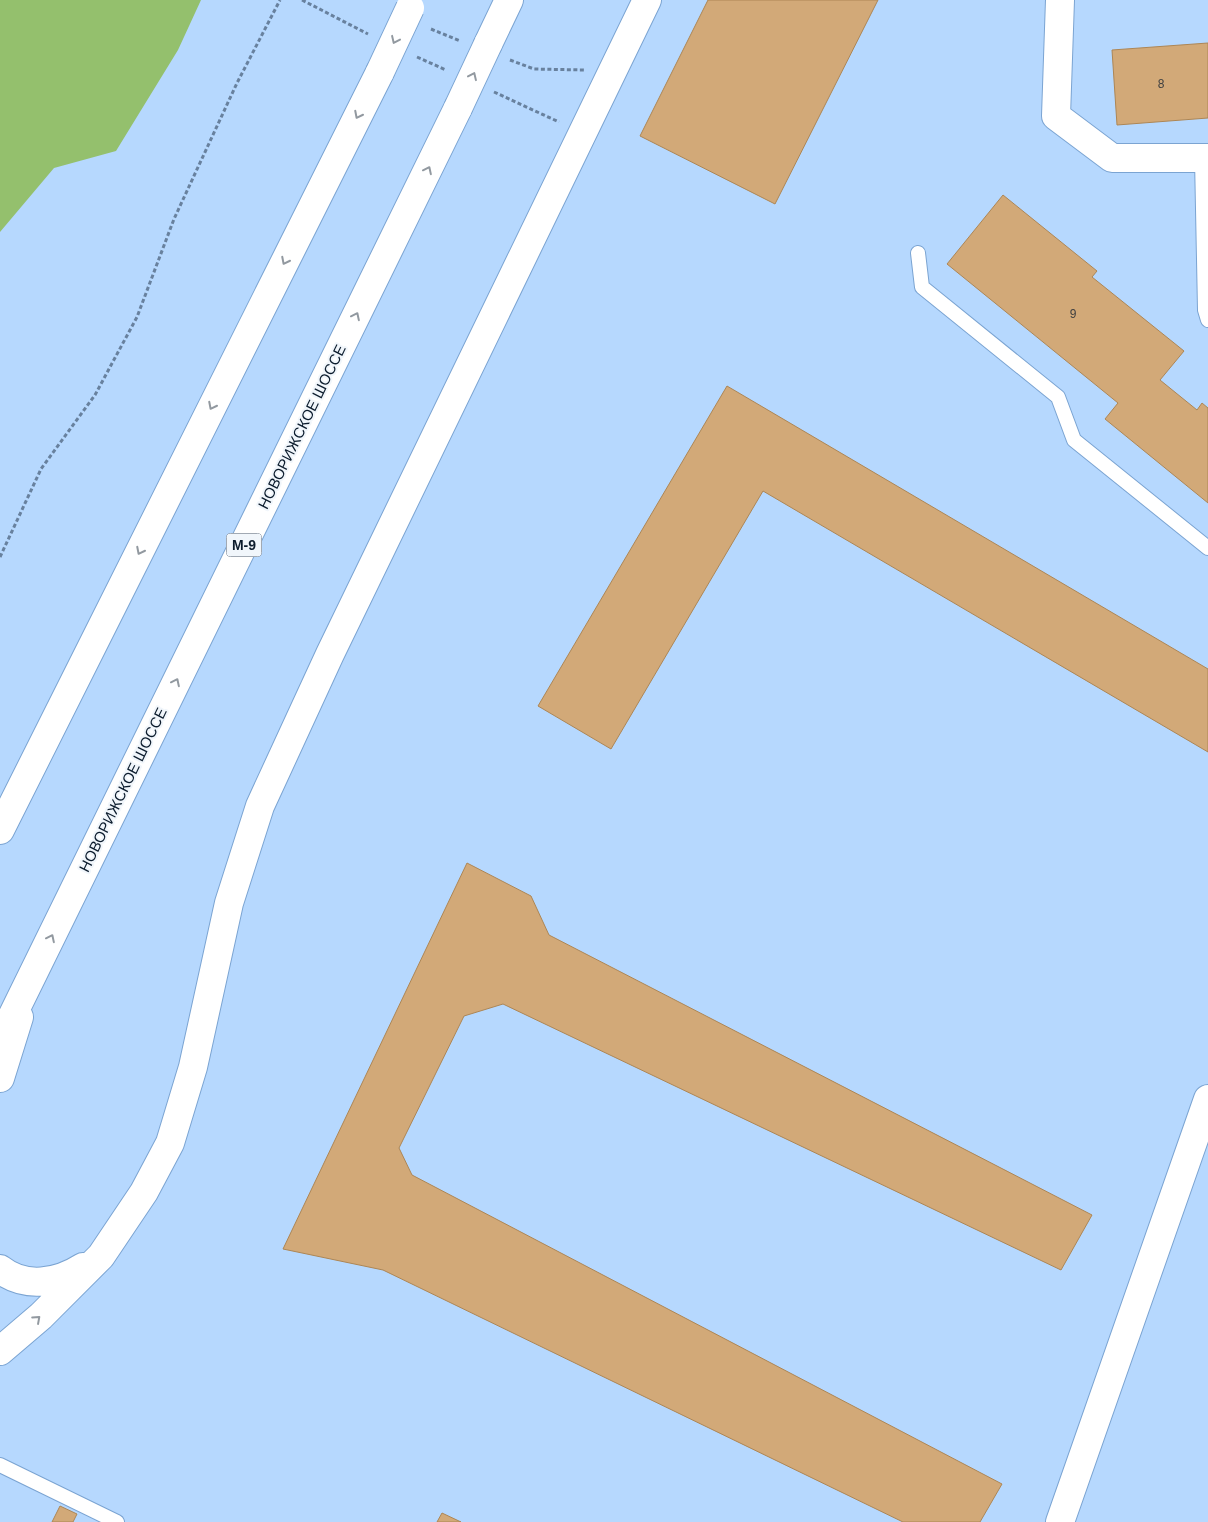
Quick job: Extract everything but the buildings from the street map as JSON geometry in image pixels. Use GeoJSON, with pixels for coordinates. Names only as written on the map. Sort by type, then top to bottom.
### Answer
{"type":"FeatureCollection","features":[{"type":"Feature","properties":{"kind":"main road","name":"НОВОРИЖСКОЕ ШОССЕ"},"geometry":{"type":"LineString","coordinates":[[0,1041],[458,108],[509,0]]}},
{"type":"Feature","properties":{"kind":"main road"},"geometry":{"type":"LineString","coordinates":[[0,1351],[41,1316],[101,1256],[144,1192],[170,1143],[193,1067],[229,903],[260,806],[334,644],[647,0]]}},
{"type":"Feature","properties":{"kind":"main road"},"geometry":{"type":"LineString","coordinates":[[1060,0],[1056,116],[1112,158],[1205,158]]}},
{"type":"Feature","properties":{"kind":"main road"},"geometry":{"type":"LineString","coordinates":[[0,830],[380,72],[412,4]]}},
{"type":"Feature","properties":{"kind":"main road"},"geometry":{"type":"LineString","coordinates":[[0,1078],[30,982]]}},
{"type":"Feature","properties":{"kind":"main road"},"geometry":{"type":"LineString","coordinates":[[1060,1522],[1208,1099]]}},
{"type":"Feature","properties":{"kind":"main road"},"geometry":{"type":"LineString","coordinates":[[0,1269],[24,1279],[45,1282],[66,1277],[101,1256]]}},
{"type":"Feature","properties":{"kind":"lane"},"geometry":{"type":"LineString","coordinates":[[1205,158],[1205,310],[1208,320]]}},
{"type":"Feature","properties":{"kind":"lane"},"geometry":{"type":"LineString","coordinates":[[918,253],[922,287],[1058,397],[1074,440],[1208,548]]}},
{"type":"Feature","properties":{"kind":"lane"},"geometry":{"type":"LineString","coordinates":[[0,1464],[117,1522]]}},
{"type":"Feature","properties":{"kind":"path"},"geometry":{"type":"LineString","coordinates":[[0,557],[41,468],[95,396],[137,317],[174,219],[237,83],[280,0]]}},
{"type":"Feature","properties":{"kind":"path"},"geometry":{"type":"LineString","coordinates":[[302,0],[372,36]]}},
{"type":"Feature","properties":{"kind":"path"},"geometry":{"type":"LineString","coordinates":[[414,55],[450,72]]}},
{"type":"Feature","properties":{"kind":"path"},"geometry":{"type":"LineString","coordinates":[[486,89],[583,132]]}},
{"type":"Feature","properties":{"kind":"green space"},"geometry":{"type":"Polygon","coordinates":[[[0,0],[201,0],[178,50],[116,151],[54,168],[0,232],[0,0]]]}}]}
